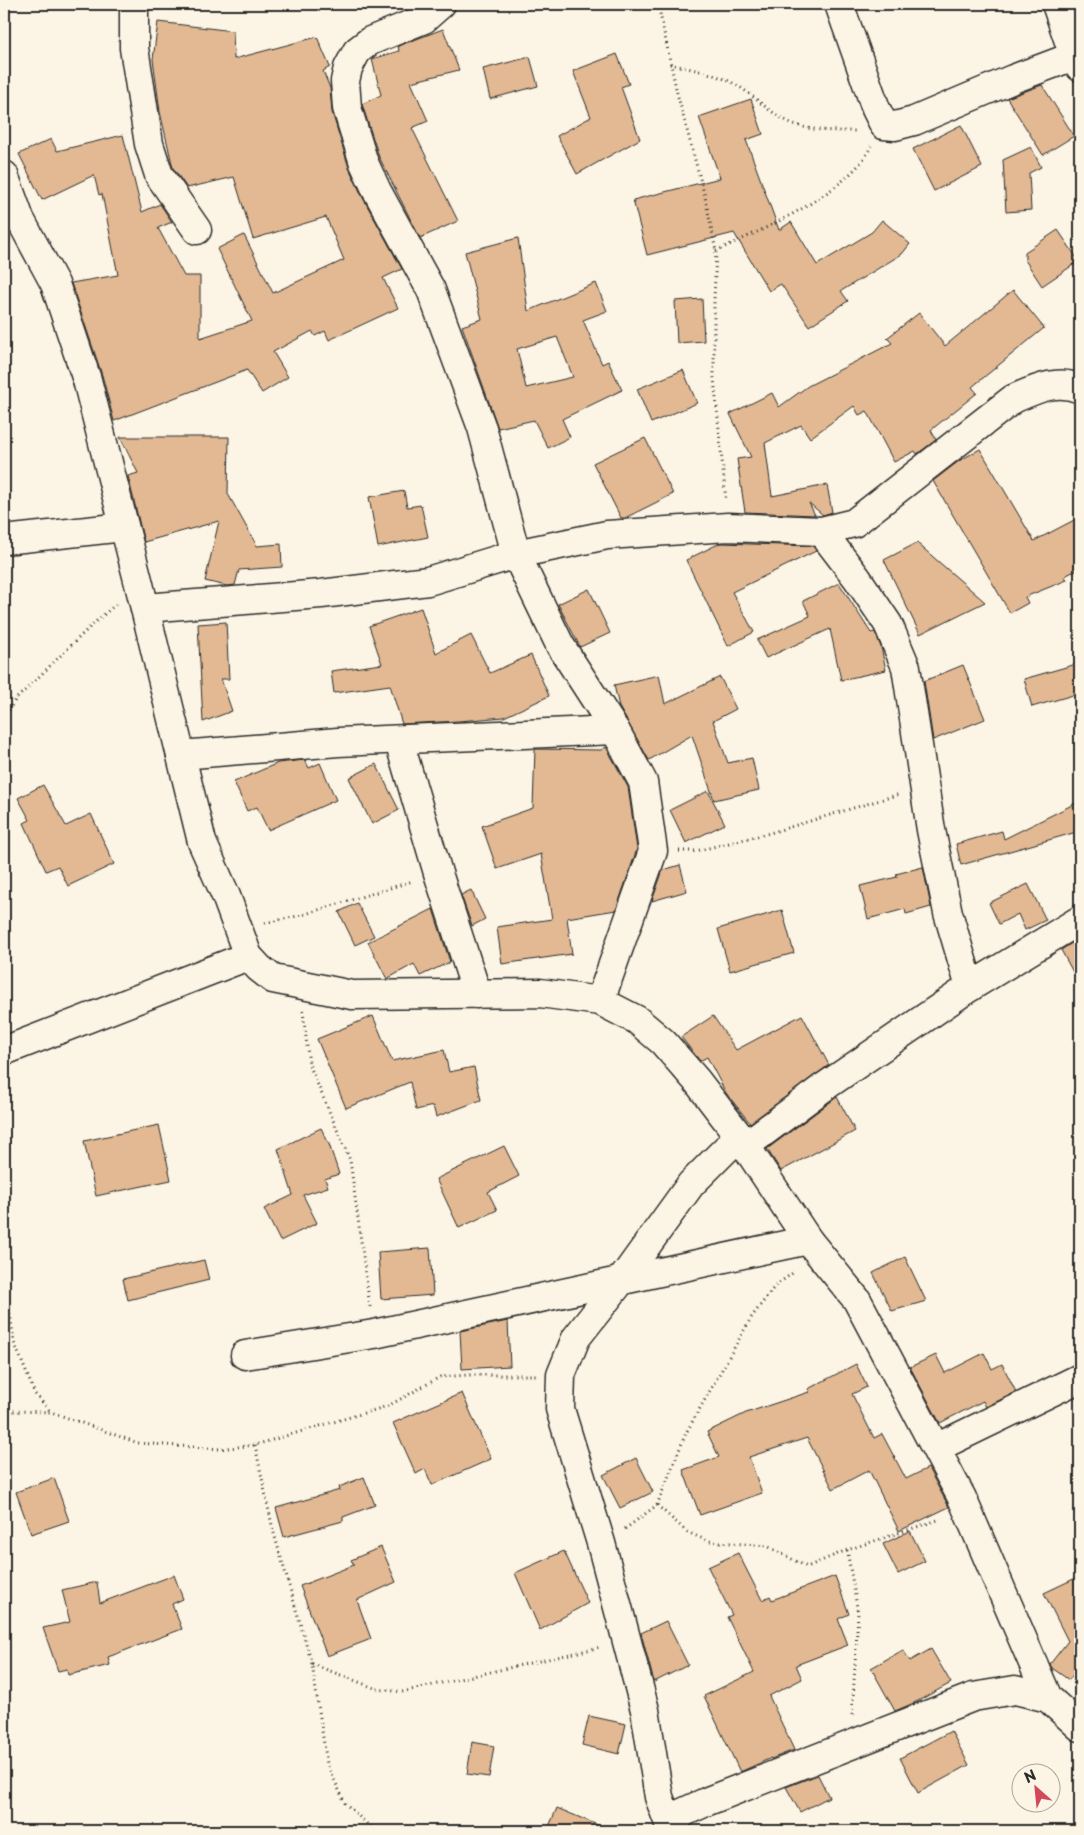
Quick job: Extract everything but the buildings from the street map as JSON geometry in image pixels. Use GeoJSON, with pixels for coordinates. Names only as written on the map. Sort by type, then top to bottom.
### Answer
{"type":"FeatureCollection","features":[{"type":"Feature","properties":{"kind":"street"},"geometry":{"type":"LineString","coordinates":[[134,4],[134,48],[149,144],[159,175],[197,230]]}},
{"type":"Feature","properties":{"kind":"street"},"geometry":{"type":"LineString","coordinates":[[441,4],[424,19],[370,41],[357,51],[348,68],[346,81],[347,108],[364,163],[376,191],[431,290],[482,428],[516,554],[560,645],[615,730],[643,782],[653,851],[600,1001]]}},
{"type":"Feature","properties":{"kind":"street"},"geometry":{"type":"LineString","coordinates":[[839,4],[876,109],[880,128],[914,121],[1014,79],[1077,62],[1056,4]]}},
{"type":"Feature","properties":{"kind":"street"},"geometry":{"type":"LineString","coordinates":[[4,175],[20,219],[55,284],[87,380],[202,842],[226,896],[248,956],[273,979],[352,995],[540,994],[600,1001],[637,1020],[662,1042],[697,1080],[742,1141],[814,1247],[857,1300],[968,1510],[1048,1698],[1080,1727]]}},
{"type":"Feature","properties":{"kind":"street"},"geometry":{"type":"LineString","coordinates":[[142,596],[321,594],[428,581],[516,554],[607,535],[728,527],[821,531],[854,523],[1013,399],[1043,386],[1073,386],[1080,389]]}},
{"type":"Feature","properties":{"kind":"street"},"geometry":{"type":"LineString","coordinates":[[4,540],[124,527]]}},
{"type":"Feature","properties":{"kind":"street"},"geometry":{"type":"LineString","coordinates":[[821,531],[857,578],[888,624],[906,667],[931,830],[948,913],[970,987]]}},
{"type":"Feature","properties":{"kind":"street"},"geometry":{"type":"LineString","coordinates":[[181,755],[338,742],[399,741],[615,730]]}},
{"type":"Feature","properties":{"kind":"street"},"geometry":{"type":"LineString","coordinates":[[399,741],[438,873],[477,994]]}},
{"type":"Feature","properties":{"kind":"street"},"geometry":{"type":"LineString","coordinates":[[670,1830],[660,1798],[645,1710],[601,1543],[560,1409],[561,1375],[576,1338],[621,1282],[690,1184],[742,1141],[970,987],[1080,920]]}},
{"type":"Feature","properties":{"kind":"street"},"geometry":{"type":"LineString","coordinates":[[4,1052],[248,956]]}},
{"type":"Feature","properties":{"kind":"street"},"geometry":{"type":"LineString","coordinates":[[245,1355],[374,1334],[621,1282],[814,1247]]}},
{"type":"Feature","properties":{"kind":"street"},"geometry":{"type":"LineString","coordinates":[[936,1448],[1080,1378]]}},
{"type":"Feature","properties":{"kind":"street"},"geometry":{"type":"LineString","coordinates":[[670,1830],[682,1813],[691,1809],[973,1697],[1015,1690],[1048,1698]]}},
{"type":"Feature","properties":{"kind":"path"},"geometry":{"type":"LineString","coordinates":[[658,4],[670,64],[705,197],[716,251],[714,378],[728,527]]}},
{"type":"Feature","properties":{"kind":"path"},"geometry":{"type":"LineString","coordinates":[[670,64],[707,73],[732,83],[756,98],[779,117],[798,126],[825,131],[880,128],[866,156],[839,184],[788,218],[716,251]]}},
{"type":"Feature","properties":{"kind":"path"},"geometry":{"type":"LineString","coordinates":[[4,719],[15,700],[91,626],[142,596]]}},
{"type":"Feature","properties":{"kind":"path"},"geometry":{"type":"LineString","coordinates":[[653,851],[696,851],[770,833],[924,786]]}},
{"type":"Feature","properties":{"kind":"path"},"geometry":{"type":"LineString","coordinates":[[238,930],[302,915],[438,873]]}},
{"type":"Feature","properties":{"kind":"path"},"geometry":{"type":"LineString","coordinates":[[301,986],[309,1064],[350,1160],[374,1334]]}},
{"type":"Feature","properties":{"kind":"path"},"geometry":{"type":"LineString","coordinates":[[601,1543],[634,1524],[657,1505],[686,1433],[751,1318],[775,1286],[814,1247]]}},
{"type":"Feature","properties":{"kind":"path"},"geometry":{"type":"LineString","coordinates":[[4,1269],[14,1342],[35,1394],[51,1412]]}},
{"type":"Feature","properties":{"kind":"path"},"geometry":{"type":"LineString","coordinates":[[4,1414],[12,1411],[51,1412],[138,1443],[220,1449],[255,1445],[388,1406],[440,1377],[469,1375],[561,1375]]}},
{"type":"Feature","properties":{"kind":"path"},"geometry":{"type":"LineString","coordinates":[[255,1445],[273,1530],[312,1664],[327,1764],[344,1803],[369,1826],[382,1831]]}},
{"type":"Feature","properties":{"kind":"path"},"geometry":{"type":"LineString","coordinates":[[657,1505],[687,1532],[708,1541],[767,1546],[807,1567],[847,1550],[968,1510]]}},
{"type":"Feature","properties":{"kind":"path"},"geometry":{"type":"LineString","coordinates":[[847,1550],[858,1612],[850,1746]]}},
{"type":"Feature","properties":{"kind":"path"},"geometry":{"type":"LineString","coordinates":[[312,1664],[377,1689],[402,1692],[626,1641]]}}]}
